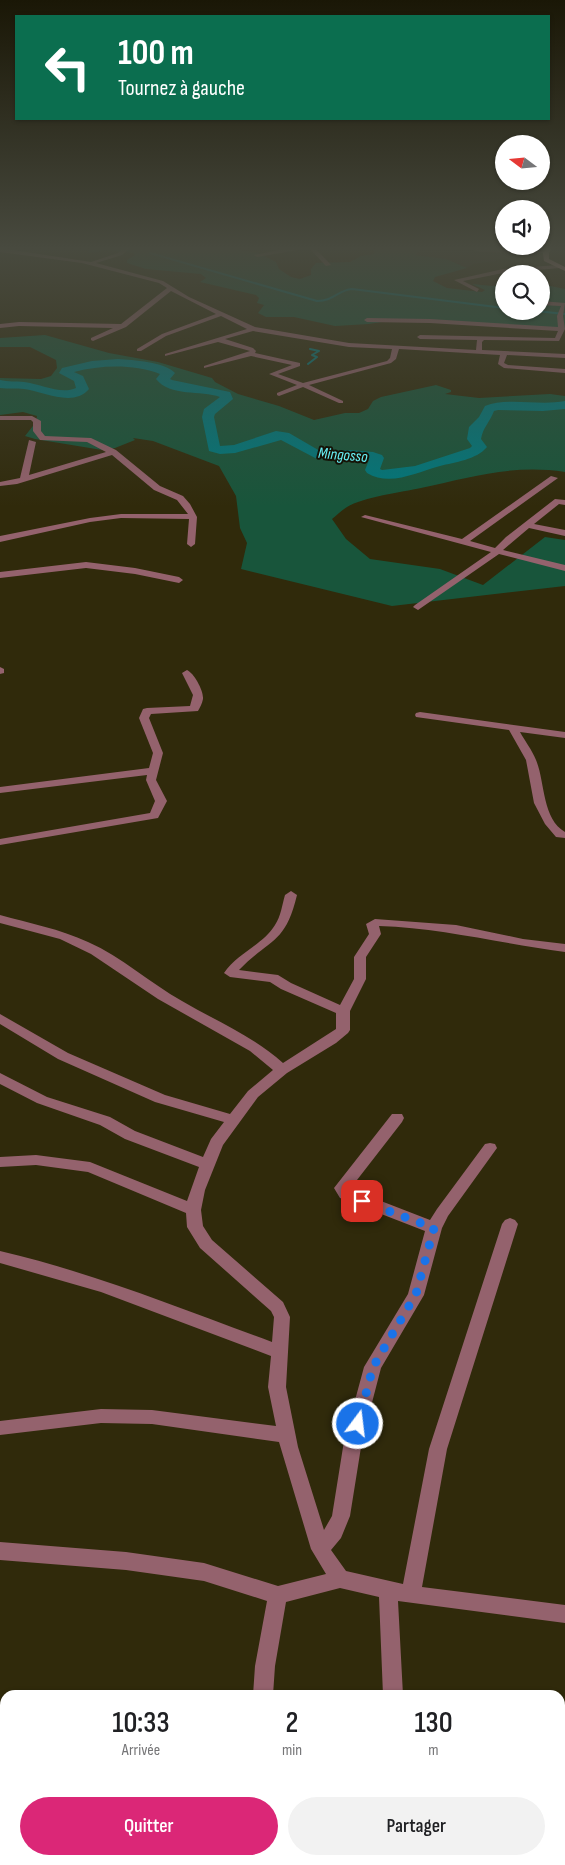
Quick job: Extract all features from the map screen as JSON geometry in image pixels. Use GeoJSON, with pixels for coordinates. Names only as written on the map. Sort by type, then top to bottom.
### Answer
{"type":"FeatureCollection","features":[{"type":"Feature","properties":{"kind":"street"},"geometry":{"type":"LineString","coordinates":[[93,339],[107,333]]}},
{"type":"Feature","properties":{"kind":"street"},"geometry":{"type":"LineString","coordinates":[[139,350],[169,333]]}},
{"type":"Feature","properties":{"kind":"street"},"geometry":{"type":"LineString","coordinates":[[167,355],[243,333]]}},
{"type":"Feature","properties":{"kind":"street"},"geometry":{"type":"LineString","coordinates":[[272,333],[349,345],[565,356]]}},
{"type":"Feature","properties":{"kind":"street"},"geometry":{"type":"LineString","coordinates":[[554,355],[560,333]]}},
{"type":"Feature","properties":{"kind":"street"},"geometry":{"type":"LineString","coordinates":[[420,336],[565,341]]}},
{"type":"Feature","properties":{"kind":"street"},"geometry":{"type":"LineString","coordinates":[[478,351],[479,342],[483,338]]}},
{"type":"Feature","properties":{"kind":"street"},"geometry":{"type":"LineString","coordinates":[[220,340],[251,349],[253,351],[251,354]]}},
{"type":"Feature","properties":{"kind":"street"},"geometry":{"type":"LineString","coordinates":[[279,394],[303,385],[389,362],[393,359],[396,348]]}},
{"type":"Feature","properties":{"kind":"street"},"geometry":{"type":"LineString","coordinates":[[504,353],[501,364],[506,367],[565,371]]}},
{"type":"Feature","properties":{"kind":"street"},"geometry":{"type":"LineString","coordinates":[[206,367],[251,354],[298,364],[272,374],[341,402]]}},
{"type":"Feature","properties":{"kind":"street"},"geometry":{"type":"LineString","coordinates":[[0,418],[32,418],[37,421],[37,431],[42,438],[88,440],[113,452],[145,480],[157,488],[180,498],[186,504],[194,517],[191,544]]}},
{"type":"Feature","properties":{"kind":"street"},"geometry":{"type":"LineString","coordinates":[[24,479],[32,442]]}},
{"type":"Feature","properties":{"kind":"street"},"geometry":{"type":"LineString","coordinates":[[0,484],[24,479],[113,452]]}},
{"type":"Feature","properties":{"kind":"street"},"geometry":{"type":"LineString","coordinates":[[463,542],[554,478]]}},
{"type":"Feature","properties":{"kind":"street"},"geometry":{"type":"LineString","coordinates":[[418,607],[497,551],[558,502],[565,503]]}},
{"type":"Feature","properties":{"kind":"street"},"geometry":{"type":"LineString","coordinates":[[0,539],[90,520],[121,516],[194,517]]}},
{"type":"Feature","properties":{"kind":"street"},"geometry":{"type":"LineString","coordinates":[[365,517],[565,568]]}},
{"type":"Feature","properties":{"kind":"street"},"geometry":{"type":"LineString","coordinates":[[528,525],[565,533]]}},
{"type":"Feature","properties":{"kind":"street"},"geometry":{"type":"LineString","coordinates":[[0,575],[86,565],[134,571],[179,580]]}},
{"type":"Feature","properties":{"kind":"street"},"geometry":{"type":"LineString","coordinates":[[0,842],[154,816],[161,801],[152,780],[158,752],[144,718],[147,711],[194,709],[199,702],[199,693],[188,673]]}},
{"type":"Feature","properties":{"kind":"street"},"geometry":{"type":"LineString","coordinates":[[420,715],[565,735]]}},
{"type":"Feature","properties":{"kind":"street"},"geometry":{"type":"LineString","coordinates":[[512,727],[531,760],[540,803],[550,824],[560,835],[565,835]]}},
{"type":"Feature","properties":{"kind":"street"},"geometry":{"type":"LineString","coordinates":[[0,790],[154,771]]}},
{"type":"Feature","properties":{"kind":"street"},"geometry":{"type":"LineString","coordinates":[[291,896],[279,928],[267,942],[238,961],[230,973],[273,978],[286,986],[343,1010]]}},
{"type":"Feature","properties":{"kind":"street"},"geometry":{"type":"LineString","coordinates":[[0,919],[74,940],[110,961],[163,997],[268,1056],[282,1070]]}},
{"type":"Feature","properties":{"kind":"street"},"geometry":{"type":"LineString","coordinates":[[340,1579],[320,1550],[286,1435],[276,1386],[282,1317],[278,1307],[206,1244],[195,1227],[193,1210],[197,1190],[216,1143],[232,1119],[254,1094],[282,1070],[331,1040],[343,1030],[343,1010],[360,979],[360,957],[375,934],[372,924],[379,922],[456,928],[522,943],[565,948]]}},
{"type":"Feature","properties":{"kind":"street"},"geometry":{"type":"LineString","coordinates":[[0,1018],[63,1056],[160,1099],[232,1119]]}},
{"type":"Feature","properties":{"kind":"street"},"geometry":{"type":"LineString","coordinates":[[0,1078],[42,1100],[105,1121],[130,1135],[207,1164]]}},
{"type":"Feature","properties":{"kind":"street"},"geometry":{"type":"LineString","coordinates":[[397,1118],[342,1188],[344,1194],[434,1228]]}},
{"type":"Feature","properties":{"kind":"street"},"geometry":{"type":"LineString","coordinates":[[320,1550],[334,1532],[341,1516],[353,1441],[373,1367],[416,1294],[434,1228],[442,1213],[490,1148]]}},
{"type":"Feature","properties":{"kind":"street"},"geometry":{"type":"LineString","coordinates":[[0,1162],[36,1160],[90,1166],[193,1210]]}},
{"type":"Feature","properties":{"kind":"street"},"geometry":{"type":"LineString","coordinates":[[412,1595],[438,1449],[510,1224]]}},
{"type":"Feature","properties":{"kind":"street"},"geometry":{"type":"LineString","coordinates":[[0,1256],[37,1265],[105,1286],[279,1352]]}},
{"type":"Feature","properties":{"kind":"street"},"geometry":{"type":"LineString","coordinates":[[0,1428],[101,1416],[152,1417],[286,1435]]}},
{"type":"Feature","properties":{"kind":"street"},"geometry":{"type":"LineString","coordinates":[[0,1550],[126,1561],[204,1572],[278,1596],[340,1579],[412,1595],[565,1614]]}},
{"type":"Feature","properties":{"kind":"street"},"geometry":{"type":"LineString","coordinates":[[388,1589],[392,1690]]}},
{"type":"Feature","properties":{"kind":"street"},"geometry":{"type":"LineString","coordinates":[[263,1690],[265,1666],[278,1596]]}},
{"type":"Feature","properties":{"kind":"green space"},"geometry":{"type":"Polygon","coordinates":[[[45,335],[109,353],[158,362],[212,378],[215,382],[238,394],[279,406],[314,420],[345,413],[359,413],[368,409],[373,401],[381,397],[436,385],[451,390],[451,392],[445,394],[479,398],[550,394],[565,396],[565,472],[528,470],[475,476],[363,500],[347,507],[332,519],[346,539],[370,559],[440,569],[483,585],[545,537],[565,540],[565,586],[392,606],[241,569],[247,543],[240,528],[236,496],[219,466],[153,441],[133,438],[135,440],[115,448],[102,450],[35,439],[25,436],[36,422],[37,416],[23,412],[0,415],[0,378],[41,379],[51,376],[57,368],[56,360],[30,347],[0,347],[0,338],[45,335]]]}},
{"type":"Feature","properties":{"kind":"waterway"},"geometry":{"type":"LineString","coordinates":[[308,364],[317,357],[312,355],[319,351],[310,349]]}},
{"type":"Feature","properties":{"kind":"waterway","name":"Mingosso"},"geometry":{"type":"LineString","coordinates":[[0,384],[25,385],[56,393],[71,394],[83,389],[79,379],[65,373],[79,367],[118,363],[157,369],[169,373],[162,379],[175,386],[219,392],[226,395],[227,399],[209,412],[208,417],[214,448],[220,450],[235,449],[276,435],[284,436],[317,455],[350,454],[373,456],[377,458],[372,470],[381,474],[420,470],[432,464],[469,454],[480,447],[474,439],[476,427],[485,419],[489,409],[493,407],[505,405],[554,407],[565,405]]}},
{"type":"Feature","properties":{"kind":"route"},"geometry":{"type":"LineString","coordinates":[[358,1424],[373,1367],[416,1294],[434,1228],[362,1201]]}}]}
